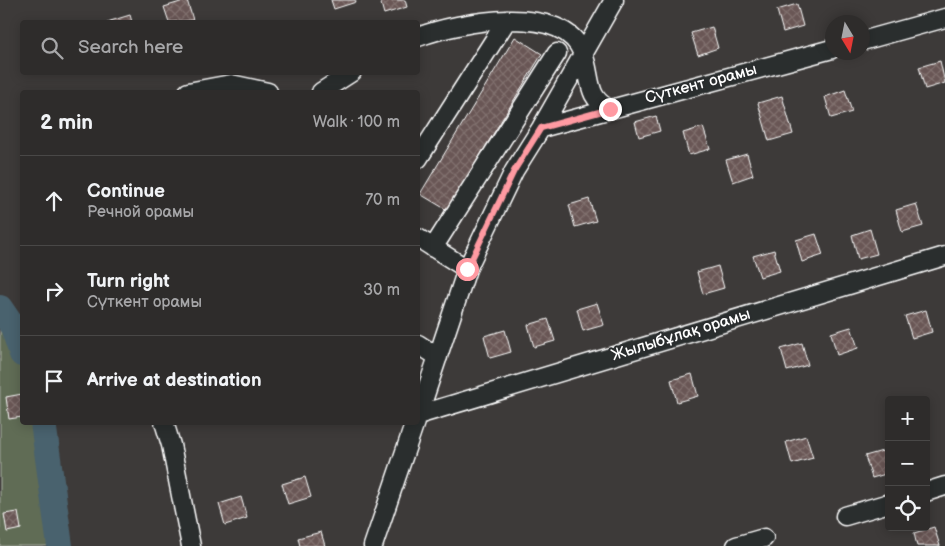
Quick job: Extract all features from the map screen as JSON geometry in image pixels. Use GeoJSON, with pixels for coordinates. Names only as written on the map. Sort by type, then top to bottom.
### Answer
{"type":"FeatureCollection","features":[{"type":"Feature","properties":{"kind":"street"},"geometry":{"type":"LineString","coordinates":[[420,402],[428,350],[514,171],[541,128],[614,0]]}},
{"type":"Feature","properties":{"kind":"street"},"geometry":{"type":"LineString","coordinates":[[870,38],[945,18]]}},
{"type":"Feature","properties":{"kind":"street"},"geometry":{"type":"LineString","coordinates":[[420,156],[507,20]]}},
{"type":"Feature","properties":{"kind":"street"},"geometry":{"type":"LineString","coordinates":[[420,36],[448,27],[507,20],[543,23],[562,29],[574,37],[583,53],[593,94],[598,104],[610,109]]}},
{"type":"Feature","properties":{"kind":"street","name":"Сүткент орамы"},"geometry":{"type":"LineString","coordinates":[[541,128],[825,51]]}},
{"type":"Feature","properties":{"kind":"street"},"geometry":{"type":"LineString","coordinates":[[467,269],[423,245],[558,53]]}},
{"type":"Feature","properties":{"kind":"street"},"geometry":{"type":"LineString","coordinates":[[324,90],[347,75]]}},
{"type":"Feature","properties":{"kind":"street"},"geometry":{"type":"LineString","coordinates":[[199,90],[231,84],[259,90]]}},
{"type":"Feature","properties":{"kind":"street","name":"Жылыбұлақ орамы"},"geometry":{"type":"LineString","coordinates":[[420,414],[945,256]]}},
{"type":"Feature","properties":{"kind":"street"},"geometry":{"type":"LineString","coordinates":[[420,334],[428,350]]}},
{"type":"Feature","properties":{"kind":"street"},"geometry":{"type":"LineString","coordinates":[[165,425],[171,445],[191,546]]}},
{"type":"Feature","properties":{"kind":"street"},"geometry":{"type":"LineString","coordinates":[[373,546],[414,425]]}},
{"type":"Feature","properties":{"kind":"street"},"geometry":{"type":"LineString","coordinates":[[930,491],[945,486]]}},
{"type":"Feature","properties":{"kind":"street"},"geometry":{"type":"LineString","coordinates":[[845,516],[885,504]]}},
{"type":"Feature","properties":{"kind":"street"},"geometry":{"type":"LineString","coordinates":[[736,546],[764,538]]}},
{"type":"Feature","properties":{"kind":"green space"},"geometry":{"type":"Polygon","coordinates":[[[0,311],[20,341],[20,425],[45,425],[58,546],[0,546],[0,311]]]}},
{"type":"Feature","properties":{"kind":"building"},"geometry":{"type":"Polygon","coordinates":[[[187,0],[193,20],[168,20],[164,7],[187,0]]]}},
{"type":"Feature","properties":{"kind":"building"},"geometry":{"type":"Polygon","coordinates":[[[331,0],[355,0],[356,2],[334,9],[331,0]]]}},
{"type":"Feature","properties":{"kind":"building"},"geometry":{"type":"Polygon","coordinates":[[[380,0],[405,0],[407,7],[384,14],[380,0]]]}},
{"type":"Feature","properties":{"kind":"building"},"geometry":{"type":"Polygon","coordinates":[[[797,4],[803,26],[783,32],[777,10],[797,4]]]}},
{"type":"Feature","properties":{"kind":"building"},"geometry":{"type":"Polygon","coordinates":[[[130,15],[131,20],[114,20],[130,15]]]}},
{"type":"Feature","properties":{"kind":"building"},"geometry":{"type":"Polygon","coordinates":[[[712,27],[718,48],[698,55],[691,33],[712,27]]]}},
{"type":"Feature","properties":{"kind":"building"},"geometry":{"type":"Polygon","coordinates":[[[515,37],[542,54],[447,210],[420,194],[515,37]]]}},
{"type":"Feature","properties":{"kind":"building"},"geometry":{"type":"Polygon","coordinates":[[[940,61],[945,83],[925,89],[919,67],[940,61]]]}},
{"type":"Feature","properties":{"kind":"building"},"geometry":{"type":"Polygon","coordinates":[[[845,90],[852,112],[831,118],[825,97],[845,90]]]}},
{"type":"Feature","properties":{"kind":"building"},"geometry":{"type":"Polygon","coordinates":[[[782,96],[793,134],[769,141],[758,103],[782,96]]]}},
{"type":"Feature","properties":{"kind":"building"},"geometry":{"type":"Polygon","coordinates":[[[656,116],[660,131],[639,137],[635,122],[656,116]]]}},
{"type":"Feature","properties":{"kind":"building"},"geometry":{"type":"Polygon","coordinates":[[[703,127],[710,149],[689,155],[683,133],[703,127]]]}},
{"type":"Feature","properties":{"kind":"building"},"geometry":{"type":"Polygon","coordinates":[[[747,154],[753,175],[733,182],[726,160],[747,154]]]}},
{"type":"Feature","properties":{"kind":"building"},"geometry":{"type":"Polygon","coordinates":[[[589,199],[596,221],[575,227],[569,205],[589,199]]]}},
{"type":"Feature","properties":{"kind":"building"},"geometry":{"type":"Polygon","coordinates":[[[916,204],[923,226],[902,232],[896,210],[916,204]]]}},
{"type":"Feature","properties":{"kind":"building"},"geometry":{"type":"Polygon","coordinates":[[[870,229],[877,254],[858,259],[852,235],[870,229]]]}},
{"type":"Feature","properties":{"kind":"building"},"geometry":{"type":"Polygon","coordinates":[[[816,234],[823,255],[802,262],[796,240],[816,234]]]}},
{"type":"Feature","properties":{"kind":"building"},"geometry":{"type":"Polygon","coordinates":[[[774,250],[780,271],[760,277],[753,256],[774,250]]]}},
{"type":"Feature","properties":{"kind":"building"},"geometry":{"type":"Polygon","coordinates":[[[718,266],[724,288],[703,294],[697,272],[718,266]]]}},
{"type":"Feature","properties":{"kind":"building"},"geometry":{"type":"Polygon","coordinates":[[[597,303],[604,325],[583,331],[577,309],[597,303]]]}},
{"type":"Feature","properties":{"kind":"building"},"geometry":{"type":"Polygon","coordinates":[[[926,310],[932,332],[912,338],[905,316],[926,310]]]}},
{"type":"Feature","properties":{"kind":"building"},"geometry":{"type":"Polygon","coordinates":[[[548,319],[555,341],[534,347],[528,325],[548,319]]]}},
{"type":"Feature","properties":{"kind":"building"},"geometry":{"type":"Polygon","coordinates":[[[851,327],[858,348],[837,355],[831,333],[851,327]]]}},
{"type":"Feature","properties":{"kind":"building"},"geometry":{"type":"Polygon","coordinates":[[[505,330],[511,352],[490,358],[484,336],[505,330]]]}},
{"type":"Feature","properties":{"kind":"building"},"geometry":{"type":"Polygon","coordinates":[[[802,343],[808,365],[787,371],[781,349],[802,343]]]}},
{"type":"Feature","properties":{"kind":"building"},"geometry":{"type":"Polygon","coordinates":[[[692,374],[698,396],[677,402],[671,380],[692,374]]]}},
{"type":"Feature","properties":{"kind":"building"},"geometry":{"type":"Polygon","coordinates":[[[20,394],[20,417],[9,419],[6,397],[20,394]]]}},
{"type":"Feature","properties":{"kind":"building"},"geometry":{"type":"Polygon","coordinates":[[[806,436],[813,458],[792,464],[786,442],[806,436]]]}},
{"type":"Feature","properties":{"kind":"building"},"geometry":{"type":"Polygon","coordinates":[[[885,450],[885,474],[872,478],[865,456],[885,450]]]}},
{"type":"Feature","properties":{"kind":"building"},"geometry":{"type":"Polygon","coordinates":[[[305,477],[311,497],[288,504],[282,484],[305,477]]]}},
{"type":"Feature","properties":{"kind":"building"},"geometry":{"type":"Polygon","coordinates":[[[241,497],[247,518],[225,525],[219,504],[241,497]]]}},
{"type":"Feature","properties":{"kind":"building"},"geometry":{"type":"Polygon","coordinates":[[[18,512],[21,529],[7,532],[4,514],[18,512]]]}},
{"type":"Feature","properties":{"kind":"building"},"geometry":{"type":"Polygon","coordinates":[[[934,527],[940,546],[917,546],[914,533],[930,531],[930,528],[934,527]]]}},
{"type":"Feature","properties":{"kind":"building"},"geometry":{"type":"Polygon","coordinates":[[[321,532],[325,546],[300,546],[298,538],[321,532]]]}},
{"type":"Feature","properties":{"kind":"waterway"},"geometry":{"type":"LineString","coordinates":[[0,308],[13,327],[20,348]]}},
{"type":"Feature","properties":{"kind":"waterway"},"geometry":{"type":"LineString","coordinates":[[43,425],[60,546]]}},
{"type":"Feature","properties":{"kind":"route"},"geometry":{"type":"LineString","coordinates":[[467,269],[514,171],[541,128],[610,109]]}}]}
